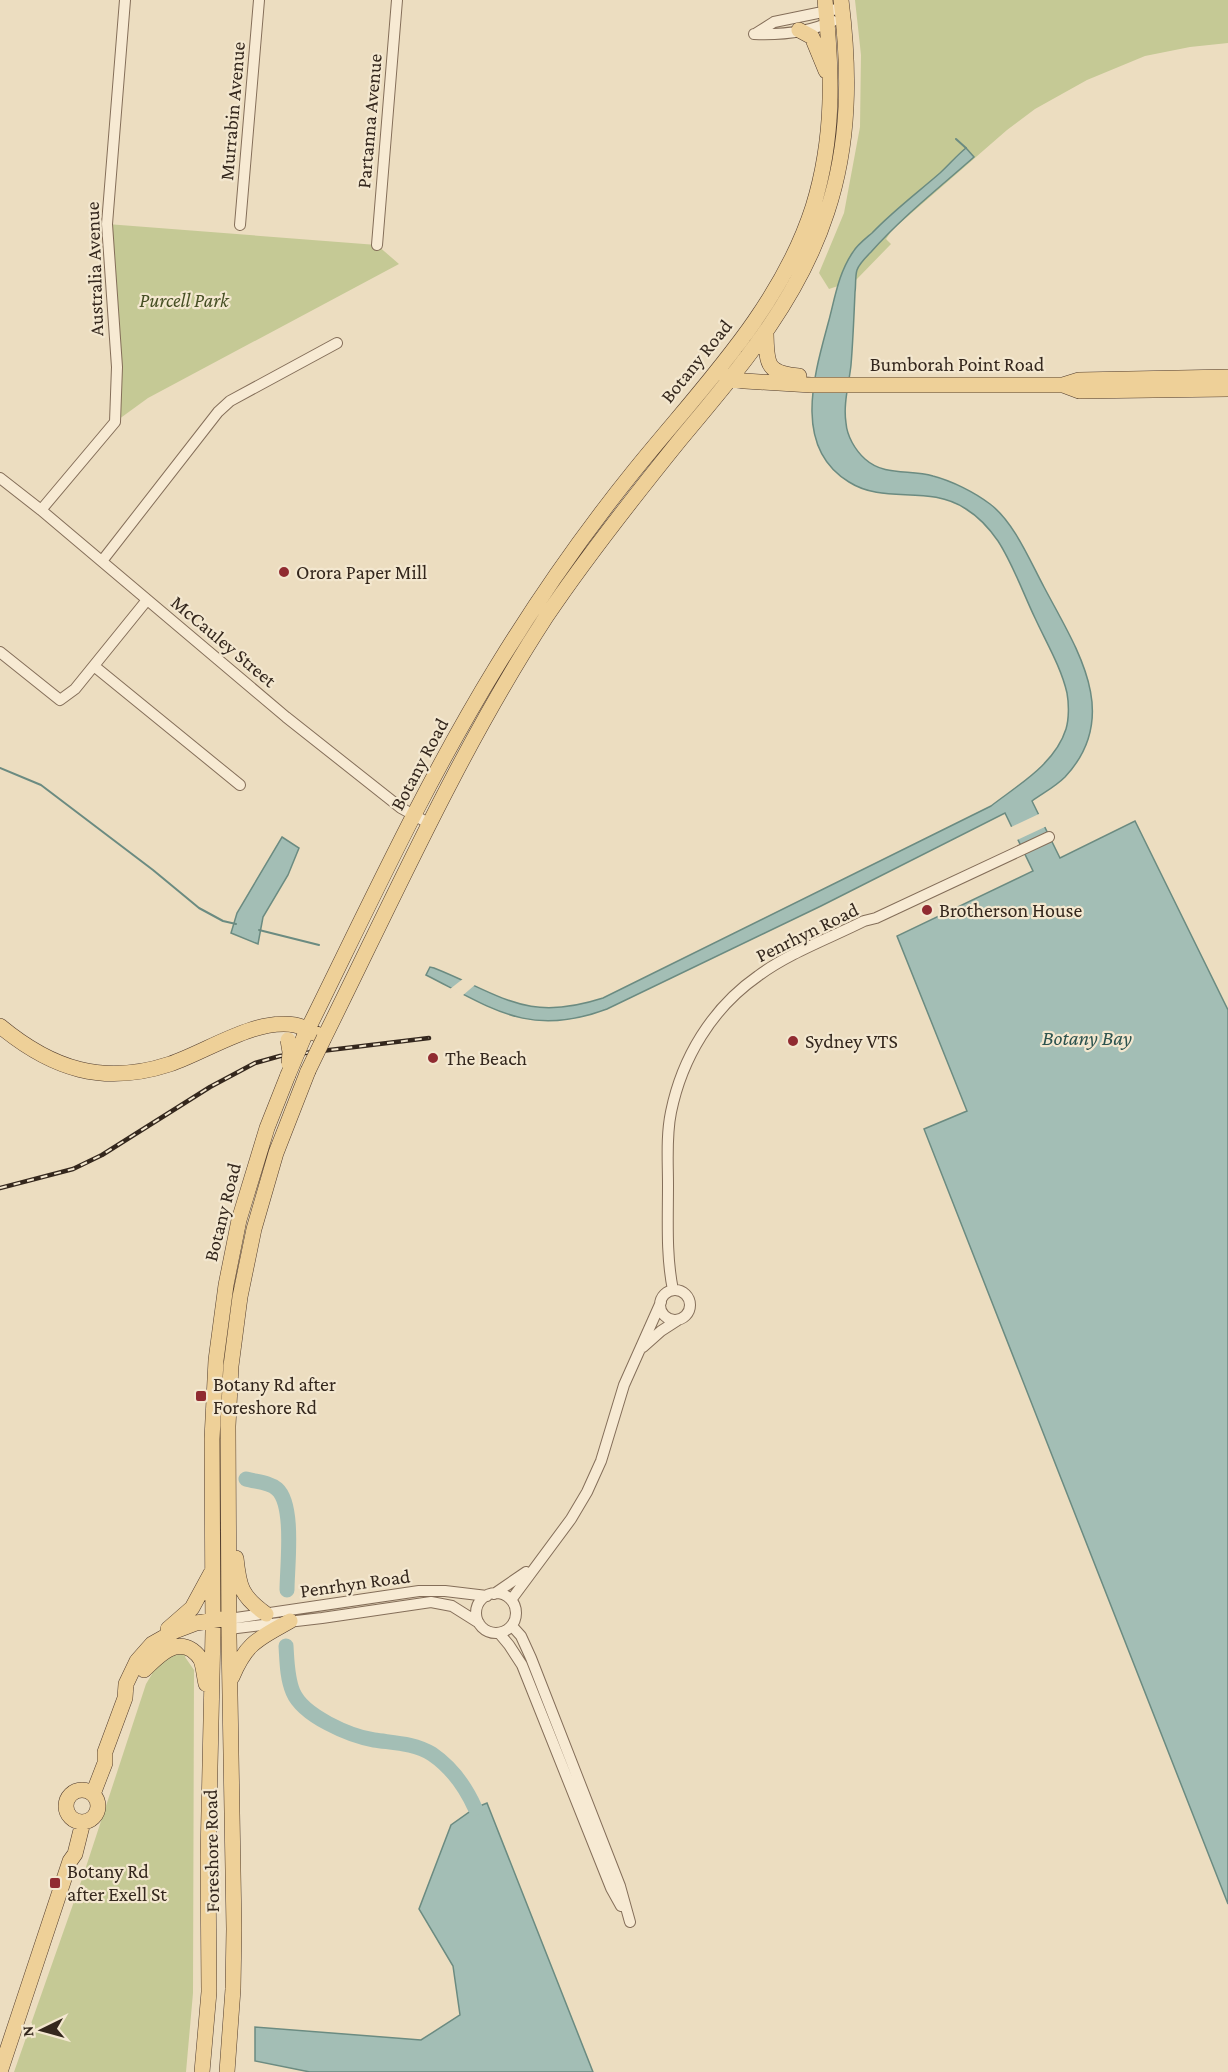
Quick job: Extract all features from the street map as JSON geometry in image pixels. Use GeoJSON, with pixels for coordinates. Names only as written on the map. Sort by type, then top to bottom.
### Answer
{"type":"FeatureCollection","features":[{"type":"Feature","properties":{"kind":"main road","name":"Botany Road"},"geometry":{"type":"LineString","coordinates":[[213,1626],[213,1405],[222,1307],[247,1190],[267,1128],[288,1076],[316,1034],[477,733],[547,617],[619,516],[766,333],[806,266],[833,192],[848,105],[842,6]]}},
{"type":"Feature","properties":{"kind":"main road","name":"Botany Road"},"geometry":{"type":"LineString","coordinates":[[229,1624],[228,1426],[231,1366],[246,1263],[269,1174],[308,1071],[316,1034],[415,815],[497,666],[546,590],[622,486],[718,369],[772,295],[802,236],[813,208],[828,139],[832,71],[826,11]]}},
{"type":"Feature","properties":{"kind":"main road"},"geometry":{"type":"LineString","coordinates":[[799,30],[812,38],[816,44],[825,67],[831,94]]}},
{"type":"Feature","properties":{"kind":"main road","name":"Bumborah Point Road"},"geometry":{"type":"LineString","coordinates":[[766,333],[766,356],[770,366],[782,374],[812,382]]}},
{"type":"Feature","properties":{"kind":"main road"},"geometry":{"type":"LineString","coordinates":[[718,369],[730,379]]}},
{"type":"Feature","properties":{"kind":"main road","name":"Bumborah Point Road"},"geometry":{"type":"LineString","coordinates":[[1195,383],[1228,377]]}},
{"type":"Feature","properties":{"kind":"main road","name":"Bumborah Point Road"},"geometry":{"type":"LineString","coordinates":[[730,379],[850,386],[1063,385],[1079,380],[1195,383],[1228,389]]}},
{"type":"Feature","properties":{"kind":"main road"},"geometry":{"type":"LineString","coordinates":[[0,1026],[25,1046],[59,1064],[86,1071],[114,1074],[139,1072],[171,1063],[252,1028],[273,1024],[296,1025],[316,1034]]}},
{"type":"Feature","properties":{"kind":"main road"},"geometry":{"type":"LineString","coordinates":[[234,1037],[247,1037],[272,1031],[282,1033],[288,1040],[290,1052],[288,1076]]}},
{"type":"Feature","properties":{"kind":"main road"},"geometry":{"type":"LineString","coordinates":[[229,1495],[237,1569],[242,1592],[252,1604],[266,1614]]}},
{"type":"Feature","properties":{"kind":"main road"},"geometry":{"type":"LineString","coordinates":[[88,1792],[74,1792],[68,1799],[67,1810],[78,1820],[88,1821],[96,1814],[97,1803],[88,1792],[90,1780],[98,1760],[105,1752],[125,1698],[130,1672],[160,1634],[192,1608],[212,1570]]}},
{"type":"Feature","properties":{"kind":"main road"},"geometry":{"type":"LineString","coordinates":[[230,1682],[246,1650],[259,1639],[290,1621]]}},
{"type":"Feature","properties":{"kind":"main road"},"geometry":{"type":"LineString","coordinates":[[152,1644],[186,1627],[229,1624]]}},
{"type":"Feature","properties":{"kind":"main road","name":"Foreshore Road"},"geometry":{"type":"LineString","coordinates":[[228,2072],[234,1929],[229,1624]]}},
{"type":"Feature","properties":{"kind":"main road"},"geometry":{"type":"LineString","coordinates":[[125,1698],[152,1657],[161,1649],[213,1626]]}},
{"type":"Feature","properties":{"kind":"main road","name":"Foreshore Road"},"geometry":{"type":"LineString","coordinates":[[202,2072],[209,1992],[208,1857],[213,1626]]}},
{"type":"Feature","properties":{"kind":"main road"},"geometry":{"type":"LineString","coordinates":[[144,1670],[171,1648],[179,1646],[188,1648],[201,1659],[211,1715]]}},
{"type":"Feature","properties":{"kind":"main road"},"geometry":{"type":"LineString","coordinates":[[0,2072],[70,1861],[75,1854],[78,1820]]}},
{"type":"Feature","properties":{"kind":"street","name":"Australia Avenue"},"geometry":{"type":"LineString","coordinates":[[41,510],[115,422],[117,367],[107,224],[125,0]]}},
{"type":"Feature","properties":{"kind":"street","name":"Murrabin Avenue"},"geometry":{"type":"LineString","coordinates":[[240,225],[259,0]]}},
{"type":"Feature","properties":{"kind":"street","name":"Partanna Avenue"},"geometry":{"type":"LineString","coordinates":[[377,245],[397,0]]}},
{"type":"Feature","properties":{"kind":"street"},"geometry":{"type":"LineString","coordinates":[[826,11],[799,30],[774,35],[754,34],[774,22],[842,6]]}},
{"type":"Feature","properties":{"kind":"street"},"geometry":{"type":"LineString","coordinates":[[102,561],[218,412],[230,401],[337,343]]}},
{"type":"Feature","properties":{"kind":"street","name":"McCauley Street"},"geometry":{"type":"LineString","coordinates":[[0,478],[286,717],[392,801],[430,824]]}},
{"type":"Feature","properties":{"kind":"street"},"geometry":{"type":"LineString","coordinates":[[0,652],[60,700],[75,689],[147,600]]}},
{"type":"Feature","properties":{"kind":"street"},"geometry":{"type":"LineString","coordinates":[[94,666],[240,785]]}},
{"type":"Feature","properties":{"kind":"street","name":"Penrhyn Road"},"geometry":{"type":"LineString","coordinates":[[678,1320],[687,1314],[690,1303],[684,1293],[673,1290],[668,1254],[668,1157],[671,1114],[682,1072],[706,1028],[736,993],[777,964],[864,921],[876,918],[1049,837]]}},
{"type":"Feature","properties":{"kind":"street"},"geometry":{"type":"LineString","coordinates":[[511,1600],[571,1519],[587,1492],[601,1461],[624,1385],[661,1302],[668,1292],[673,1290]]}},
{"type":"Feature","properties":{"kind":"street"},"geometry":{"type":"LineString","coordinates":[[661,1302],[664,1315],[678,1320]]}},
{"type":"Feature","properties":{"kind":"street"},"geometry":{"type":"LineString","coordinates":[[641,1349],[661,1331],[678,1320]]}},
{"type":"Feature","properties":{"kind":"street"},"geometry":{"type":"LineString","coordinates":[[490,1595],[503,1595],[511,1600],[516,1611],[512,1626],[499,1634],[484,1629],[479,1623],[477,1608],[490,1595],[534,1567]]}},
{"type":"Feature","properties":{"kind":"street","name":"Penrhyn Road"},"geometry":{"type":"LineString","coordinates":[[229,1624],[266,1614],[419,1591],[452,1606],[479,1623]]}},
{"type":"Feature","properties":{"kind":"street","name":"Penrhyn Road"},"geometry":{"type":"LineString","coordinates":[[229,1624],[322,1618],[432,1596],[490,1595]]}},
{"type":"Feature","properties":{"kind":"street"},"geometry":{"type":"LineString","coordinates":[[499,1634],[527,1661],[620,1886],[630,1922],[611,1888],[527,1661],[521,1636],[512,1626]]}},
{"type":"Feature","properties":{"kind":"green space"},"geometry":{"type":"Polygon","coordinates":[[[855,0],[1228,0],[1228,43],[1190,47],[1145,56],[1087,80],[1035,109],[1007,130],[892,230],[886,239],[891,244],[856,280],[829,289],[819,273],[844,213],[860,127],[861,55],[855,0]]]}},
{"type":"Feature","properties":{"kind":"green space","name":"Purcell Park"},"geometry":{"type":"Polygon","coordinates":[[[107,224],[377,245],[399,264],[148,398],[115,422],[107,224]]]}},
{"type":"Feature","properties":{"kind":"green space"},"geometry":{"type":"Polygon","coordinates":[[[167,1652],[186,1654],[185,1657],[194,1670],[193,1993],[186,2072],[14,2072],[83,1876],[146,1684],[152,1674],[148,1671],[167,1652]]]}},
{"type":"Feature","properties":{"kind":"water","name":"Botany Bay"},"geometry":{"type":"Polygon","coordinates":[[[966,148],[974,157],[895,227],[865,258],[856,272],[851,365],[845,416],[850,438],[855,447],[873,465],[889,470],[933,476],[963,487],[990,504],[1014,531],[1080,658],[1088,682],[1092,706],[1091,730],[1082,754],[1065,777],[1032,801],[1060,858],[1135,821],[1228,1010],[1228,1904],[924,1129],[967,1111],[897,936],[1033,871],[1005,813],[821,906],[607,1009],[580,1017],[556,1021],[513,1016],[472,999],[426,975],[430,967],[434,968],[497,996],[534,1007],[554,1008],[603,998],[991,806],[1045,763],[1061,741],[1067,725],[1068,711],[1067,693],[1061,674],[1008,559],[995,536],[984,523],[966,509],[952,502],[937,497],[877,492],[863,489],[849,482],[831,467],[819,449],[813,429],[812,407],[818,362],[838,285],[848,260],[861,242],[966,148]]]}},
{"type":"Feature","properties":{"kind":"water"},"geometry":{"type":"Polygon","coordinates":[[[282,837],[299,848],[288,875],[263,917],[258,944],[231,933],[237,913],[282,837]]]}},
{"type":"Feature","properties":{"kind":"water"},"geometry":{"type":"Polygon","coordinates":[[[487,1803],[593,2072],[310,2072],[255,2061],[255,2027],[421,2040],[460,2015],[453,1966],[419,1909],[451,1825],[475,1808],[487,1803]]]}},
{"type":"Feature","properties":{"kind":"pier"},"geometry":{"type":"Polygon","coordinates":[[[1041,813],[1047,826],[1015,841],[1009,828],[1041,813]]]}},
{"type":"Feature","properties":{"kind":"pier"},"geometry":{"type":"Polygon","coordinates":[[[464,978],[476,984],[462,996],[450,989],[464,978]]]}},
{"type":"Feature","properties":{"kind":"waterway"},"geometry":{"type":"LineString","coordinates":[[956,139],[966,148]]}},
{"type":"Feature","properties":{"kind":"waterway"},"geometry":{"type":"LineString","coordinates":[[0,768],[41,785],[199,908],[223,921],[236,924]]}},
{"type":"Feature","properties":{"kind":"waterway"},"geometry":{"type":"LineString","coordinates":[[259,930],[319,945]]}},
{"type":"Feature","properties":{"kind":"waterway"},"geometry":{"type":"LineString","coordinates":[[246,1479],[270,1485],[277,1489],[283,1497],[288,1522],[287,1590]]}},
{"type":"Feature","properties":{"kind":"waterway"},"geometry":{"type":"LineString","coordinates":[[286,1646],[291,1687],[298,1701],[306,1709],[328,1724],[364,1738],[411,1746],[432,1754],[457,1778],[475,1808]]}},
{"type":"Feature","properties":{"kind":"railway"},"geometry":{"type":"LineString","coordinates":[[0,1188],[73,1169],[102,1155],[210,1087],[255,1063],[280,1056],[429,1038]]}},
{"type":"Feature","properties":{"kind":"place","name":"Orora Paper Mill"},"geometry":{"type":"Point","coordinates":[284,572]}},
{"type":"Feature","properties":{"kind":"place","name":"Brotherson House"},"geometry":{"type":"Point","coordinates":[927,910]}},
{"type":"Feature","properties":{"kind":"place","name":"Sydney VTS"},"geometry":{"type":"Point","coordinates":[793,1041]}},
{"type":"Feature","properties":{"kind":"place","name":"The Beach"},"geometry":{"type":"Point","coordinates":[433,1058]}},
{"type":"Feature","properties":{"kind":"place","name":"Botany Rd after Foreshore Rd"},"geometry":{"type":"Point","coordinates":[201,1396]}},
{"type":"Feature","properties":{"kind":"place","name":"Botany Rd after Exell St"},"geometry":{"type":"Point","coordinates":[55,1883]}}]}
